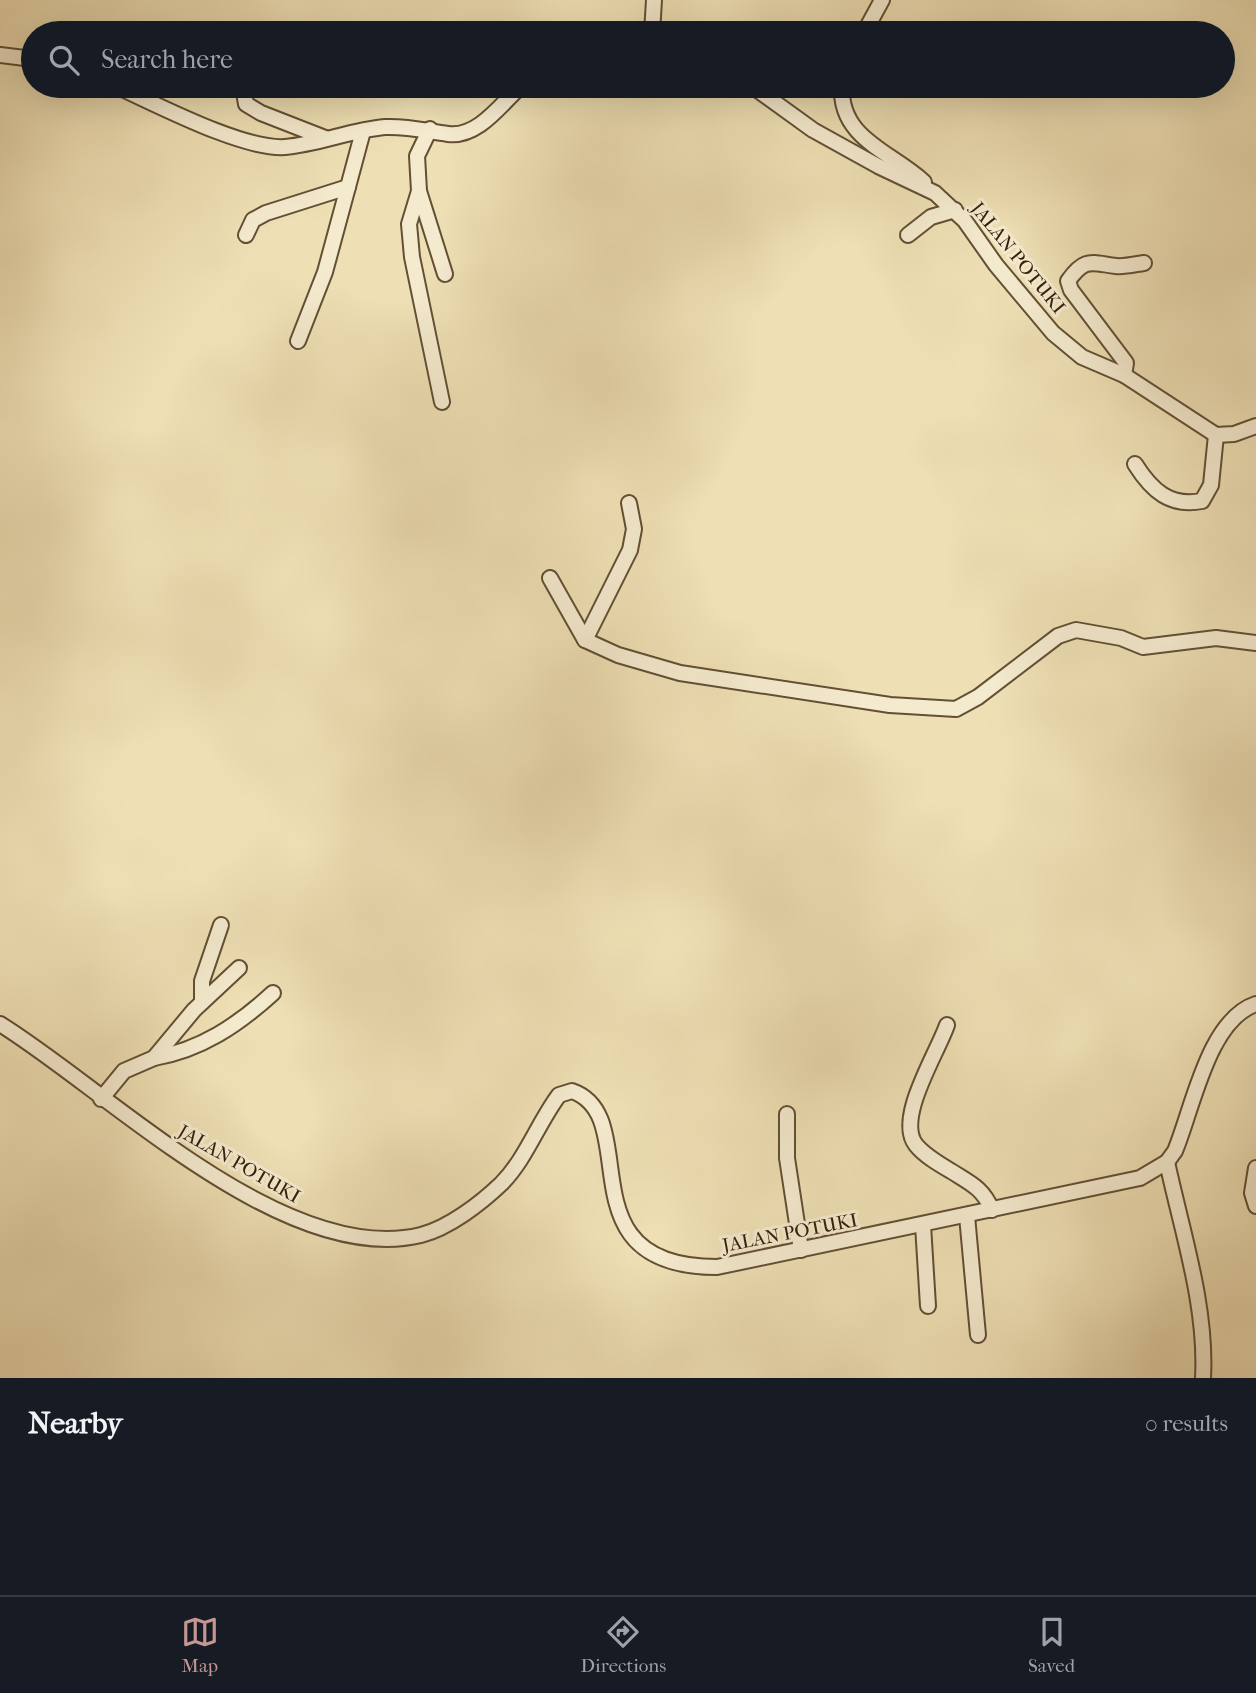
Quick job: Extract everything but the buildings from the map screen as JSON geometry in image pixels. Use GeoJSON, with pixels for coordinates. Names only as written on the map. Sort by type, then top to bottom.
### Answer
{"type":"FeatureCollection","features":[{"type":"Feature","properties":{"kind":"street"},"geometry":{"type":"LineString","coordinates":[[653,21],[654,0]]}},
{"type":"Feature","properties":{"kind":"street"},"geometry":{"type":"LineString","coordinates":[[871,21],[882,0]]}},
{"type":"Feature","properties":{"kind":"street"},"geometry":{"type":"LineString","coordinates":[[0,55],[21,58]]}},
{"type":"Feature","properties":{"kind":"street"},"geometry":{"type":"LineString","coordinates":[[145,98],[261,145],[284,147],[363,131],[411,126],[450,134],[467,132],[481,125],[509,98]]}},
{"type":"Feature","properties":{"kind":"street"},"geometry":{"type":"LineString","coordinates":[[245,98],[246,104],[261,113],[326,138]]}},
{"type":"Feature","properties":{"kind":"street","name":"JALAN POTUKI"},"geometry":{"type":"LineString","coordinates":[[769,98],[813,130],[878,166],[935,193],[955,210],[996,265],[1053,333],[1082,357],[1124,375],[1216,435]]}},
{"type":"Feature","properties":{"kind":"street"},"geometry":{"type":"LineString","coordinates":[[843,98],[843,106],[853,128],[868,143],[920,179],[935,193]]}},
{"type":"Feature","properties":{"kind":"street"},"geometry":{"type":"LineString","coordinates":[[430,129],[417,156],[419,191],[445,274]]}},
{"type":"Feature","properties":{"kind":"street"},"geometry":{"type":"LineString","coordinates":[[298,341],[325,272],[363,131]]}},
{"type":"Feature","properties":{"kind":"street"},"geometry":{"type":"LineString","coordinates":[[246,235],[253,220],[266,213],[348,187]]}},
{"type":"Feature","properties":{"kind":"street"},"geometry":{"type":"LineString","coordinates":[[419,191],[409,224],[412,257],[442,402]]}},
{"type":"Feature","properties":{"kind":"street"},"geometry":{"type":"LineString","coordinates":[[908,235],[931,217],[955,210]]}},
{"type":"Feature","properties":{"kind":"street"},"geometry":{"type":"LineString","coordinates":[[1124,375],[1126,363],[1071,290],[1068,281],[1086,263],[1094,261],[1118,266],[1144,262]]}},
{"type":"Feature","properties":{"kind":"street"},"geometry":{"type":"LineString","coordinates":[[1135,464],[1149,485],[1168,497],[1185,504],[1202,501],[1211,485],[1216,435],[1234,434],[1256,426]]}},
{"type":"Feature","properties":{"kind":"street"},"geometry":{"type":"LineString","coordinates":[[585,640],[630,550],[634,529],[629,503]]}},
{"type":"Feature","properties":{"kind":"street"},"geometry":{"type":"LineString","coordinates":[[550,578],[585,640],[618,655],[680,673],[890,705],[956,709],[978,697],[1058,636],[1076,630],[1121,638],[1143,647],[1216,638],[1256,643]]}},
{"type":"Feature","properties":{"kind":"street"},"geometry":{"type":"LineString","coordinates":[[202,1002],[202,981],[221,925]]}},
{"type":"Feature","properties":{"kind":"street"},"geometry":{"type":"LineString","coordinates":[[154,1058],[202,1002],[239,968]]}},
{"type":"Feature","properties":{"kind":"street"},"geometry":{"type":"LineString","coordinates":[[101,1099],[124,1071],[154,1058],[186,1051],[209,1040],[250,1014],[273,993]]}},
{"type":"Feature","properties":{"kind":"street"},"geometry":{"type":"LineString","coordinates":[[1203,1378],[1204,1341],[1200,1314],[1167,1162],[1183,1132],[1221,1035],[1239,1012],[1256,1004]]}},
{"type":"Feature","properties":{"kind":"street","name":"JALAN POTUKI"},"geometry":{"type":"LineString","coordinates":[[0,1024],[33,1044],[101,1099],[193,1162],[286,1215],[328,1229],[387,1238],[425,1234],[485,1197],[515,1167],[559,1095],[572,1091],[588,1099],[594,1107],[604,1136],[624,1227],[639,1245],[667,1259],[708,1267],[729,1266],[1126,1183],[1167,1162]]}},
{"type":"Feature","properties":{"kind":"street"},"geometry":{"type":"LineString","coordinates":[[947,1025],[914,1102],[909,1123],[911,1136],[923,1152],[976,1185],[992,1210]]}},
{"type":"Feature","properties":{"kind":"street"},"geometry":{"type":"LineString","coordinates":[[787,1114],[786,1158],[801,1250]]}},
{"type":"Feature","properties":{"kind":"street"},"geometry":{"type":"LineString","coordinates":[[1256,1168],[1252,1185],[1256,1206]]}},
{"type":"Feature","properties":{"kind":"street"},"geometry":{"type":"LineString","coordinates":[[967,1216],[978,1335]]}},
{"type":"Feature","properties":{"kind":"street"},"geometry":{"type":"LineString","coordinates":[[923,1225],[928,1306]]}}]}
